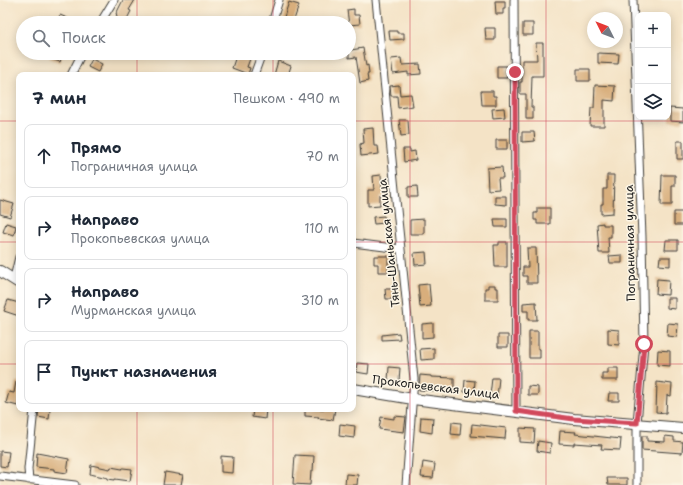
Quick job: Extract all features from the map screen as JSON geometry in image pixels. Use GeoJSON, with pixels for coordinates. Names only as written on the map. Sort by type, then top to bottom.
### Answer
{"type":"FeatureCollection","features":[{"type":"Feature","properties":{"kind":"main road"},"geometry":{"type":"LineString","coordinates":[[0,271],[16,281]]}},
{"type":"Feature","properties":{"kind":"main road","name":"Прокопьевская улица"},"geometry":{"type":"LineString","coordinates":[[356,390],[413,399],[574,419],[683,428]]}},
{"type":"Feature","properties":{"kind":"street"},"geometry":{"type":"LineString","coordinates":[[104,16],[114,0]]}},
{"type":"Feature","properties":{"kind":"street"},"geometry":{"type":"LineString","coordinates":[[274,16],[279,0]]}},
{"type":"Feature","properties":{"kind":"street","name":"Тянь-Шаньская улица"},"geometry":{"type":"LineString","coordinates":[[376,0],[414,380],[406,485]]}},
{"type":"Feature","properties":{"kind":"street"},"geometry":{"type":"LineString","coordinates":[[514,0],[516,411]]}},
{"type":"Feature","properties":{"kind":"street","name":"Пограничная улица"},"geometry":{"type":"LineString","coordinates":[[633,0],[642,237],[644,344],[637,423],[637,485]]}},
{"type":"Feature","properties":{"kind":"street"},"geometry":{"type":"LineString","coordinates":[[72,72],[78,60]]}},
{"type":"Feature","properties":{"kind":"street"},"geometry":{"type":"LineString","coordinates":[[255,72],[259,60]]}},
{"type":"Feature","properties":{"kind":"street"},"geometry":{"type":"LineString","coordinates":[[356,243],[401,248]]}},
{"type":"Feature","properties":{"kind":"street"},"geometry":{"type":"LineString","coordinates":[[29,480],[28,469],[34,412]]}},
{"type":"Feature","properties":{"kind":"street"},"geometry":{"type":"LineString","coordinates":[[0,476],[21,482],[29,480],[75,485]]}},
{"type":"Feature","properties":{"kind":"building"},"geometry":{"type":"Polygon","coordinates":[[[123,0],[135,0],[129,10],[131,11],[128,16],[117,16],[116,14],[123,0]]]}},
{"type":"Feature","properties":{"kind":"building"},"geometry":{"type":"Polygon","coordinates":[[[495,1],[505,1],[503,14],[496,14],[495,1]]]}},
{"type":"Feature","properties":{"kind":"building"},"geometry":{"type":"Polygon","coordinates":[[[289,2],[299,5],[295,16],[284,16],[289,2]]]}},
{"type":"Feature","properties":{"kind":"building"},"geometry":{"type":"Polygon","coordinates":[[[354,9],[354,15],[359,15],[360,24],[356,24],[356,16],[348,16],[347,10],[354,9]]]}},
{"type":"Feature","properties":{"kind":"building"},"geometry":{"type":"Polygon","coordinates":[[[523,23],[533,23],[533,35],[523,35],[523,23]]]}},
{"type":"Feature","properties":{"kind":"building"},"geometry":{"type":"Polygon","coordinates":[[[485,28],[495,28],[495,40],[486,40],[485,28]]]}},
{"type":"Feature","properties":{"kind":"building"},"geometry":{"type":"Polygon","coordinates":[[[389,31],[404,33],[404,39],[390,40],[389,31]]]}},
{"type":"Feature","properties":{"kind":"building"},"geometry":{"type":"Polygon","coordinates":[[[536,43],[543,43],[543,76],[532,76],[531,107],[533,107],[533,119],[526,119],[526,94],[520,94],[520,82],[522,82],[522,60],[537,60],[536,43]]]}},
{"type":"Feature","properties":{"kind":"building"},"geometry":{"type":"Polygon","coordinates":[[[363,48],[366,66],[368,65],[368,81],[360,83],[356,57],[356,49],[363,48]]]}},
{"type":"Feature","properties":{"kind":"building"},"geometry":{"type":"Polygon","coordinates":[[[598,53],[619,54],[618,64],[598,63],[598,53]]]}},
{"type":"Feature","properties":{"kind":"building"},"geometry":{"type":"Polygon","coordinates":[[[401,58],[402,65],[420,64],[421,74],[408,75],[408,72],[393,74],[391,59],[401,58]]]}},
{"type":"Feature","properties":{"kind":"building"},"geometry":{"type":"Polygon","coordinates":[[[92,60],[102,64],[98,72],[88,67],[92,60]]]}},
{"type":"Feature","properties":{"kind":"building"},"geometry":{"type":"Polygon","coordinates":[[[235,60],[250,60],[247,67],[250,68],[249,72],[243,72],[232,68],[235,60]]]}},
{"type":"Feature","properties":{"kind":"building"},"geometry":{"type":"Polygon","coordinates":[[[278,61],[291,66],[289,72],[275,72],[278,61]]]}},
{"type":"Feature","properties":{"kind":"building"},"geometry":{"type":"Polygon","coordinates":[[[497,66],[507,66],[507,78],[497,78],[497,66]]]}},
{"type":"Feature","properties":{"kind":"building"},"geometry":{"type":"Polygon","coordinates":[[[577,69],[590,69],[590,81],[577,81],[577,69]]]}},
{"type":"Feature","properties":{"kind":"building"},"geometry":{"type":"Polygon","coordinates":[[[399,85],[400,95],[411,94],[413,106],[398,108],[397,96],[391,96],[390,86],[399,85]]]}},
{"type":"Feature","properties":{"kind":"building"},"geometry":{"type":"Polygon","coordinates":[[[595,85],[615,86],[614,101],[604,100],[604,126],[590,126],[591,108],[594,108],[595,85]]]}},
{"type":"Feature","properties":{"kind":"building"},"geometry":{"type":"Polygon","coordinates":[[[481,91],[493,91],[493,96],[496,96],[496,105],[482,105],[481,91]]]}},
{"type":"Feature","properties":{"kind":"building"},"geometry":{"type":"Polygon","coordinates":[[[504,108],[505,117],[493,118],[492,109],[504,108]]]}},
{"type":"Feature","properties":{"kind":"building"},"geometry":{"type":"Polygon","coordinates":[[[671,108],[683,109],[683,122],[670,121],[671,108]]]}},
{"type":"Feature","properties":{"kind":"building"},"geometry":{"type":"Polygon","coordinates":[[[399,120],[408,120],[409,135],[401,136],[399,120]]]}},
{"type":"Feature","properties":{"kind":"building"},"geometry":{"type":"Polygon","coordinates":[[[373,128],[374,146],[378,146],[379,154],[361,156],[360,144],[364,143],[363,129],[373,128]]]}},
{"type":"Feature","properties":{"kind":"building"},"geometry":{"type":"Polygon","coordinates":[[[522,132],[534,132],[535,141],[522,142],[522,132]]]}},
{"type":"Feature","properties":{"kind":"building"},"geometry":{"type":"Polygon","coordinates":[[[496,140],[507,140],[507,149],[496,149],[496,140]]]}},
{"type":"Feature","properties":{"kind":"building"},"geometry":{"type":"Polygon","coordinates":[[[677,141],[683,141],[683,159],[677,159],[677,141]]]}},
{"type":"Feature","properties":{"kind":"building"},"geometry":{"type":"Polygon","coordinates":[[[403,149],[410,149],[410,152],[415,151],[416,160],[404,162],[403,149]]]}},
{"type":"Feature","properties":{"kind":"building"},"geometry":{"type":"Polygon","coordinates":[[[502,167],[503,178],[498,178],[499,189],[488,190],[487,168],[502,167]]]}},
{"type":"Feature","properties":{"kind":"building"},"geometry":{"type":"Polygon","coordinates":[[[381,175],[382,189],[386,189],[386,196],[380,196],[380,205],[368,206],[368,190],[374,190],[373,176],[381,175]]]}},
{"type":"Feature","properties":{"kind":"building"},"geometry":{"type":"Polygon","coordinates":[[[607,175],[614,175],[613,213],[601,214],[603,189],[607,189],[607,175]]]}},
{"type":"Feature","properties":{"kind":"building"},"geometry":{"type":"Polygon","coordinates":[[[662,175],[675,175],[675,186],[672,186],[672,205],[661,205],[662,175]]]}},
{"type":"Feature","properties":{"kind":"building"},"geometry":{"type":"Polygon","coordinates":[[[417,186],[418,197],[408,197],[408,187],[417,186]]]}},
{"type":"Feature","properties":{"kind":"building"},"geometry":{"type":"Polygon","coordinates":[[[495,196],[506,196],[506,205],[495,204],[495,196]]]}},
{"type":"Feature","properties":{"kind":"building"},"geometry":{"type":"Polygon","coordinates":[[[0,200],[14,204],[10,217],[0,214],[0,200]]]}},
{"type":"Feature","properties":{"kind":"building"},"geometry":{"type":"Polygon","coordinates":[[[537,208],[550,208],[550,224],[537,224],[537,220],[534,220],[534,213],[537,213],[537,208]]]}},
{"type":"Feature","properties":{"kind":"building"},"geometry":{"type":"Polygon","coordinates":[[[674,212],[683,212],[683,225],[674,225],[674,212]]]}},
{"type":"Feature","properties":{"kind":"building"},"geometry":{"type":"Polygon","coordinates":[[[384,216],[385,223],[374,224],[373,217],[384,216]]]}},
{"type":"Feature","properties":{"kind":"building"},"geometry":{"type":"Polygon","coordinates":[[[424,219],[424,234],[410,234],[410,220],[424,219]]]}},
{"type":"Feature","properties":{"kind":"building"},"geometry":{"type":"Polygon","coordinates":[[[494,219],[507,219],[507,227],[495,227],[494,219]]]}},
{"type":"Feature","properties":{"kind":"building"},"geometry":{"type":"Polygon","coordinates":[[[6,223],[16,226],[14,235],[3,232],[6,223]]]}},
{"type":"Feature","properties":{"kind":"building"},"geometry":{"type":"Polygon","coordinates":[[[603,223],[603,225],[611,225],[611,237],[608,237],[609,253],[599,253],[597,224],[603,223]]]}},
{"type":"Feature","properties":{"kind":"building"},"geometry":{"type":"Polygon","coordinates":[[[666,240],[678,240],[678,250],[665,250],[666,240]]]}},
{"type":"Feature","properties":{"kind":"building"},"geometry":{"type":"Polygon","coordinates":[[[499,242],[507,242],[507,267],[495,267],[494,245],[499,245],[499,242]]]}},
{"type":"Feature","properties":{"kind":"building"},"geometry":{"type":"Polygon","coordinates":[[[527,248],[536,248],[537,283],[527,283],[527,276],[523,276],[523,267],[528,267],[527,248]]]}},
{"type":"Feature","properties":{"kind":"building"},"geometry":{"type":"Polygon","coordinates":[[[426,252],[427,264],[415,265],[414,253],[426,252]]]}},
{"type":"Feature","properties":{"kind":"building"},"geometry":{"type":"Polygon","coordinates":[[[622,255],[622,263],[610,263],[609,256],[622,255]]]}},
{"type":"Feature","properties":{"kind":"building"},"geometry":{"type":"Polygon","coordinates":[[[374,256],[388,256],[388,272],[378,272],[378,264],[374,264],[374,256]]]}},
{"type":"Feature","properties":{"kind":"building"},"geometry":{"type":"Polygon","coordinates":[[[660,257],[670,257],[670,266],[659,265],[660,257]]]}},
{"type":"Feature","properties":{"kind":"building"},"geometry":{"type":"Polygon","coordinates":[[[657,279],[669,280],[668,295],[656,294],[657,279]]]}},
{"type":"Feature","properties":{"kind":"building"},"geometry":{"type":"Polygon","coordinates":[[[429,284],[431,306],[420,307],[418,285],[429,284]]]}},
{"type":"Feature","properties":{"kind":"building"},"geometry":{"type":"Polygon","coordinates":[[[488,285],[495,285],[495,288],[498,288],[498,300],[485,300],[485,288],[488,288],[488,285]]]}},
{"type":"Feature","properties":{"kind":"building"},"geometry":{"type":"Polygon","coordinates":[[[385,289],[393,289],[394,299],[386,299],[385,289]]]}},
{"type":"Feature","properties":{"kind":"building"},"geometry":{"type":"Polygon","coordinates":[[[667,298],[675,298],[675,309],[667,308],[667,298]]]}},
{"type":"Feature","properties":{"kind":"building"},"geometry":{"type":"Polygon","coordinates":[[[8,300],[16,302],[16,315],[4,311],[8,300]]]}},
{"type":"Feature","properties":{"kind":"building"},"geometry":{"type":"Polygon","coordinates":[[[536,302],[537,320],[528,320],[528,311],[523,311],[523,303],[536,302]]]}},
{"type":"Feature","properties":{"kind":"building"},"geometry":{"type":"Polygon","coordinates":[[[433,323],[433,337],[422,338],[422,324],[433,323]]]}},
{"type":"Feature","properties":{"kind":"building"},"geometry":{"type":"Polygon","coordinates":[[[668,323],[678,324],[677,337],[667,336],[668,323]]]}},
{"type":"Feature","properties":{"kind":"building"},"geometry":{"type":"Polygon","coordinates":[[[608,329],[619,330],[619,345],[608,344],[608,329]]]}},
{"type":"Feature","properties":{"kind":"building"},"geometry":{"type":"Polygon","coordinates":[[[529,331],[538,331],[538,349],[540,349],[540,358],[529,358],[529,331]]]}},
{"type":"Feature","properties":{"kind":"building"},"geometry":{"type":"Polygon","coordinates":[[[399,333],[400,339],[382,340],[382,335],[399,333]]]}},
{"type":"Feature","properties":{"kind":"building"},"geometry":{"type":"Polygon","coordinates":[[[498,335],[508,335],[508,347],[498,347],[498,335]]]}},
{"type":"Feature","properties":{"kind":"building"},"geometry":{"type":"Polygon","coordinates":[[[434,348],[434,359],[421,360],[420,349],[434,348]]]}},
{"type":"Feature","properties":{"kind":"building"},"geometry":{"type":"Polygon","coordinates":[[[658,350],[670,351],[670,366],[657,365],[658,350]]]}},
{"type":"Feature","properties":{"kind":"building"},"geometry":{"type":"Polygon","coordinates":[[[357,363],[369,364],[368,374],[356,372],[357,363]]]}},
{"type":"Feature","properties":{"kind":"building"},"geometry":{"type":"Polygon","coordinates":[[[389,367],[400,368],[399,381],[388,380],[389,367]]]}},
{"type":"Feature","properties":{"kind":"building"},"geometry":{"type":"Polygon","coordinates":[[[608,368],[618,368],[618,380],[602,380],[602,373],[608,373],[608,368]]]}},
{"type":"Feature","properties":{"kind":"building"},"geometry":{"type":"Polygon","coordinates":[[[420,375],[454,378],[454,392],[419,390],[420,375]]]}},
{"type":"Feature","properties":{"kind":"building"},"geometry":{"type":"Polygon","coordinates":[[[492,378],[499,378],[497,397],[490,396],[492,378]]]}},
{"type":"Feature","properties":{"kind":"building"},"geometry":{"type":"Polygon","coordinates":[[[465,380],[475,381],[474,393],[464,392],[465,380]]]}},
{"type":"Feature","properties":{"kind":"building"},"geometry":{"type":"Polygon","coordinates":[[[16,382],[16,406],[6,403],[9,392],[14,393],[16,382]]]}},
{"type":"Feature","properties":{"kind":"building"},"geometry":{"type":"Polygon","coordinates":[[[657,382],[672,384],[671,396],[667,395],[666,413],[656,412],[657,382]]]}},
{"type":"Feature","properties":{"kind":"building"},"geometry":{"type":"Polygon","coordinates":[[[528,386],[538,387],[538,395],[528,395],[528,386]]]}},
{"type":"Feature","properties":{"kind":"building"},"geometry":{"type":"Polygon","coordinates":[[[609,393],[619,393],[619,401],[608,401],[609,393]]]}},
{"type":"Feature","properties":{"kind":"building"},"geometry":{"type":"Polygon","coordinates":[[[39,412],[50,412],[49,419],[38,417],[39,412]]]}},
{"type":"Feature","properties":{"kind":"building"},"geometry":{"type":"Polygon","coordinates":[[[253,412],[266,412],[265,419],[252,417],[253,412]]]}},
{"type":"Feature","properties":{"kind":"building"},"geometry":{"type":"Polygon","coordinates":[[[305,412],[334,412],[333,420],[305,416],[305,412]]]}},
{"type":"Feature","properties":{"kind":"building"},"geometry":{"type":"Polygon","coordinates":[[[394,416],[406,417],[404,432],[379,429],[381,417],[394,419],[394,416]]]}},
{"type":"Feature","properties":{"kind":"building"},"geometry":{"type":"Polygon","coordinates":[[[421,417],[433,418],[432,433],[420,431],[421,417]]]}},
{"type":"Feature","properties":{"kind":"building"},"geometry":{"type":"Polygon","coordinates":[[[452,422],[461,423],[460,435],[451,434],[452,422]]]}},
{"type":"Feature","properties":{"kind":"building"},"geometry":{"type":"Polygon","coordinates":[[[340,424],[355,426],[354,438],[339,436],[340,424]]]}},
{"type":"Feature","properties":{"kind":"building"},"geometry":{"type":"Polygon","coordinates":[[[472,424],[506,428],[505,439],[471,436],[472,424]]]}},
{"type":"Feature","properties":{"kind":"building"},"geometry":{"type":"Polygon","coordinates":[[[520,428],[535,429],[534,443],[520,442],[520,428]]]}},
{"type":"Feature","properties":{"kind":"building"},"geometry":{"type":"Polygon","coordinates":[[[560,431],[621,439],[620,450],[601,449],[602,445],[574,443],[574,445],[559,444],[560,431]]]}},
{"type":"Feature","properties":{"kind":"building"},"geometry":{"type":"Polygon","coordinates":[[[642,436],[647,436],[647,441],[665,442],[665,436],[674,437],[674,441],[683,442],[682,453],[642,450],[642,436]]]}},
{"type":"Feature","properties":{"kind":"building"},"geometry":{"type":"Polygon","coordinates":[[[538,441],[551,443],[550,453],[537,451],[538,441]]]}},
{"type":"Feature","properties":{"kind":"building"},"geometry":{"type":"Polygon","coordinates":[[[0,451],[9,452],[7,467],[0,466],[0,451]]]}},
{"type":"Feature","properties":{"kind":"building"},"geometry":{"type":"Polygon","coordinates":[[[37,453],[69,459],[67,473],[54,471],[54,469],[36,467],[37,453]]]}},
{"type":"Feature","properties":{"kind":"building"},"geometry":{"type":"Polygon","coordinates":[[[295,455],[314,456],[310,485],[293,484],[295,455]]]}},
{"type":"Feature","properties":{"kind":"building"},"geometry":{"type":"Polygon","coordinates":[[[221,456],[233,457],[232,473],[221,472],[221,456]]]}},
{"type":"Feature","properties":{"kind":"building"},"geometry":{"type":"Polygon","coordinates":[[[423,462],[435,464],[433,478],[421,477],[423,462]]]}},
{"type":"Feature","properties":{"kind":"building"},"geometry":{"type":"Polygon","coordinates":[[[91,465],[110,469],[111,467],[132,469],[130,481],[108,479],[90,474],[91,465]]]}},
{"type":"Feature","properties":{"kind":"building"},"geometry":{"type":"Polygon","coordinates":[[[165,472],[183,475],[181,485],[163,485],[165,472]]]}},
{"type":"Feature","properties":{"kind":"building"},"geometry":{"type":"Polygon","coordinates":[[[346,474],[358,475],[357,485],[345,485],[346,474]]]}},
{"type":"Feature","properties":{"kind":"building"},"geometry":{"type":"Polygon","coordinates":[[[607,478],[627,478],[627,485],[608,485],[607,478]]]}},
{"type":"Feature","properties":{"kind":"route"},"geometry":{"type":"LineString","coordinates":[[515,72],[516,411],[574,419],[637,423],[644,344]]}}]}
